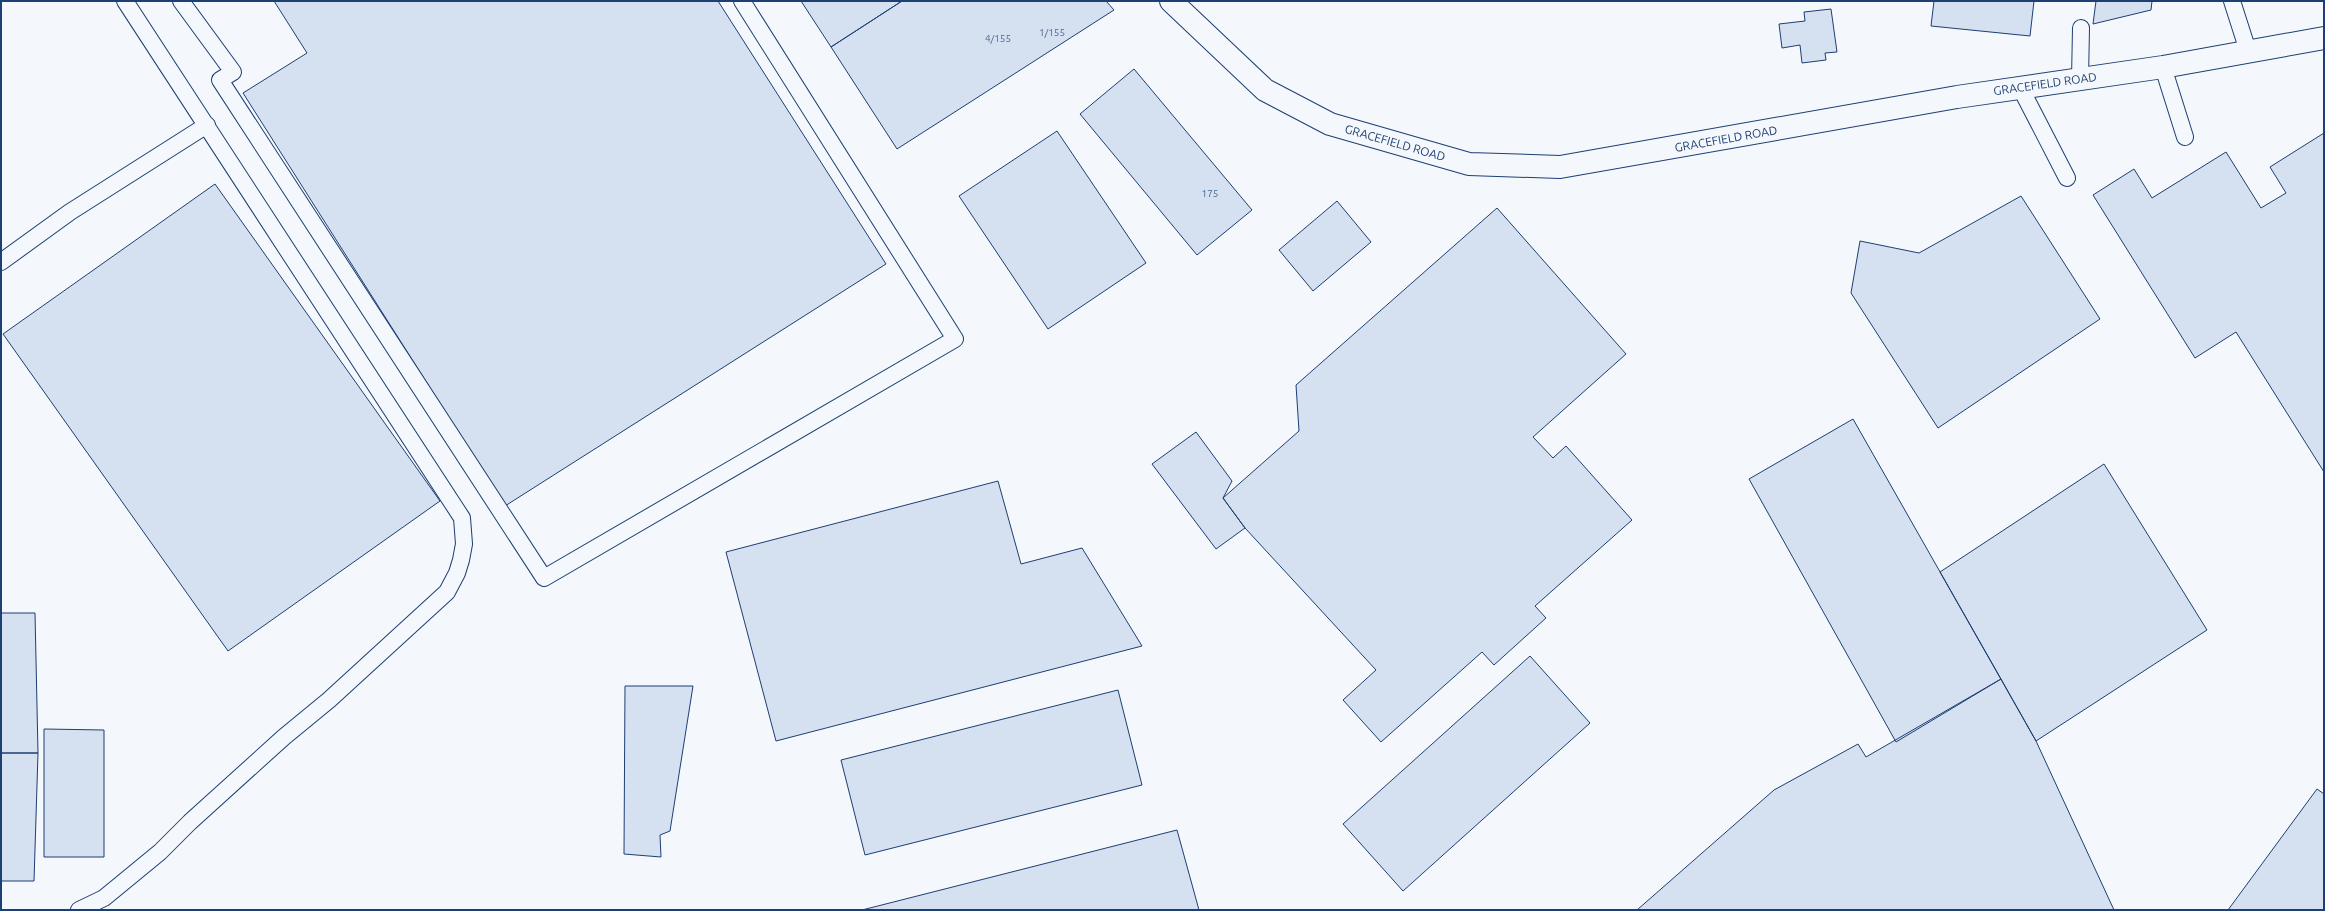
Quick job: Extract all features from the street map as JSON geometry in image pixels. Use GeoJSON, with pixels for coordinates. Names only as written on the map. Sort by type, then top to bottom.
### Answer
{"type":"FeatureCollection","features":[{"type":"Feature","properties":{"kind":"street","name":"GRACEFIELD ROAD"},"geometry":{"type":"LineString","coordinates":[[1171,1],[1265,90],[1330,124],[1469,164],[1560,167],[2020,87],[2163,66],[2324,38]]}},
{"type":"Feature","properties":{"kind":"lane"},"geometry":{"type":"LineString","coordinates":[[79,910],[104,898],[160,852],[279,742],[329,700],[447,592],[457,573],[464,544],[462,518],[125,1]]}},
{"type":"Feature","properties":{"kind":"lane"},"geometry":{"type":"LineString","coordinates":[[181,1],[233,72],[220,80],[544,578],[955,339],[742,1]]}},
{"type":"Feature","properties":{"kind":"lane"},"geometry":{"type":"LineString","coordinates":[[2232,1],[2248,51]]}},
{"type":"Feature","properties":{"kind":"lane"},"geometry":{"type":"LineString","coordinates":[[2080,79],[2081,28]]}},
{"type":"Feature","properties":{"kind":"lane"},"geometry":{"type":"LineString","coordinates":[[2163,66],[2185,137]]}},
{"type":"Feature","properties":{"kind":"lane"},"geometry":{"type":"LineString","coordinates":[[2020,87],[2067,178]]}},
{"type":"Feature","properties":{"kind":"lane"},"geometry":{"type":"LineString","coordinates":[[1,262],[70,212],[207,125]]}},
{"type":"Feature","properties":{"kind":"building"},"geometry":{"type":"Polygon","coordinates":[[[274,1],[718,1],[886,264],[505,506],[243,93],[307,53],[274,1]]]}},
{"type":"Feature","properties":{"kind":"building"},"geometry":{"type":"Polygon","coordinates":[[[801,1],[902,1],[831,47],[801,1]]]}},
{"type":"Feature","properties":{"kind":"building"},"geometry":{"type":"Polygon","coordinates":[[[902,1],[1106,1],[1114,10],[897,149],[831,47],[902,1]]]}},
{"type":"Feature","properties":{"kind":"building"},"geometry":{"type":"Polygon","coordinates":[[[1934,1],[2034,1],[2030,36],[1931,26],[1934,1]]]}},
{"type":"Feature","properties":{"kind":"building"},"geometry":{"type":"Polygon","coordinates":[[[2096,1],[2152,1],[2151,10],[2093,24],[2096,1]]]}},
{"type":"Feature","properties":{"kind":"building"},"geometry":{"type":"Polygon","coordinates":[[[1831,9],[1837,52],[1825,53],[1826,60],[1802,63],[1800,45],[1782,48],[1779,24],[1805,21],[1804,12],[1831,9]]]}},
{"type":"Feature","properties":{"kind":"building"},"geometry":{"type":"Polygon","coordinates":[[[1134,69],[1252,210],[1197,255],[1080,114],[1134,69]]]}},
{"type":"Feature","properties":{"kind":"building"},"geometry":{"type":"Polygon","coordinates":[[[1057,131],[1146,263],[1048,329],[959,196],[1057,131]]]}},
{"type":"Feature","properties":{"kind":"building"},"geometry":{"type":"Polygon","coordinates":[[[2324,133],[2324,472],[2236,332],[2195,358],[2093,195],[2134,169],[2152,198],[2226,152],[2261,208],[2286,193],[2270,167],[2324,133]]]}},
{"type":"Feature","properties":{"kind":"building"},"geometry":{"type":"Polygon","coordinates":[[[215,184],[440,501],[228,651],[3,334],[215,184]]]}},
{"type":"Feature","properties":{"kind":"building"},"geometry":{"type":"Polygon","coordinates":[[[2021,196],[2100,319],[1938,428],[1851,293],[1860,241],[1919,253],[2021,196]]]}},
{"type":"Feature","properties":{"kind":"building"},"geometry":{"type":"Polygon","coordinates":[[[1337,201],[1371,242],[1313,291],[1279,250],[1337,201]]]}},
{"type":"Feature","properties":{"kind":"building"},"geometry":{"type":"Polygon","coordinates":[[[1497,208],[1626,354],[1533,437],[1553,458],[1566,446],[1632,520],[1535,606],[1546,618],[1494,665],[1482,652],[1381,742],[1343,700],[1376,670],[1245,528],[1223,498],[1299,431],[1296,385],[1497,208]]]}},
{"type":"Feature","properties":{"kind":"building"},"geometry":{"type":"Polygon","coordinates":[[[1853,419],[2001,679],[1896,742],[1749,479],[1853,419]]]}},
{"type":"Feature","properties":{"kind":"building"},"geometry":{"type":"Polygon","coordinates":[[[1196,432],[1232,481],[1223,498],[1245,528],[1216,549],[1152,464],[1196,432]]]}},
{"type":"Feature","properties":{"kind":"building"},"geometry":{"type":"Polygon","coordinates":[[[2104,464],[2207,630],[2036,741],[1940,572],[2104,464]]]}},
{"type":"Feature","properties":{"kind":"building"},"geometry":{"type":"Polygon","coordinates":[[[998,481],[1021,564],[1082,548],[1142,646],[776,741],[726,552],[998,481]]]}},
{"type":"Feature","properties":{"kind":"building"},"geometry":{"type":"Polygon","coordinates":[[[1,613],[35,613],[38,753],[1,753],[1,613]]]}},
{"type":"Feature","properties":{"kind":"building"},"geometry":{"type":"Polygon","coordinates":[[[1530,656],[1590,723],[1403,891],[1343,824],[1530,656]]]}},
{"type":"Feature","properties":{"kind":"building"},"geometry":{"type":"Polygon","coordinates":[[[2001,679],[2036,741],[2114,910],[1637,910],[1774,790],[1858,744],[1866,757],[2001,679]]]}},
{"type":"Feature","properties":{"kind":"building"},"geometry":{"type":"Polygon","coordinates":[[[625,686],[693,686],[670,831],[660,835],[661,857],[624,854],[625,686]]]}},
{"type":"Feature","properties":{"kind":"building"},"geometry":{"type":"Polygon","coordinates":[[[1118,690],[1142,785],[865,855],[841,760],[1118,690]]]}},
{"type":"Feature","properties":{"kind":"building"},"geometry":{"type":"Polygon","coordinates":[[[44,729],[104,730],[104,857],[44,857],[44,729]]]}},
{"type":"Feature","properties":{"kind":"building"},"geometry":{"type":"Polygon","coordinates":[[[1,753],[38,753],[34,881],[1,881],[1,753]]]}},
{"type":"Feature","properties":{"kind":"building"},"geometry":{"type":"Polygon","coordinates":[[[2317,789],[2324,794],[2324,910],[2228,910],[2317,789]]]}},
{"type":"Feature","properties":{"kind":"building"},"geometry":{"type":"Polygon","coordinates":[[[1177,830],[1199,910],[862,910],[1177,830]]]}}]}
